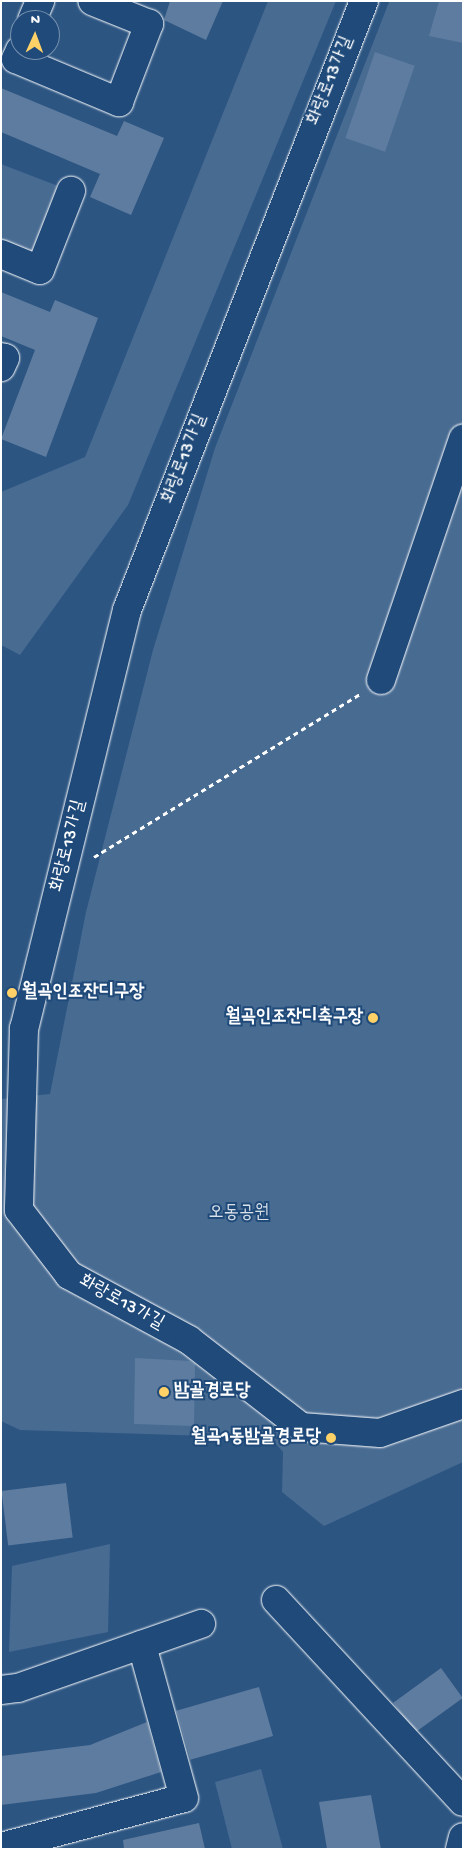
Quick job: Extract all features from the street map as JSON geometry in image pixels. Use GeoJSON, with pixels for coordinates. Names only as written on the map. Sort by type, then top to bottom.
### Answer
{"type":"FeatureCollection","features":[{"type":"Feature","properties":{"kind":"street"},"geometry":{"type":"LineString","coordinates":[[18,60],[119,102],[149,24],[92,1]]}},
{"type":"Feature","properties":{"kind":"street","name":"화랑로13가길"},"geometry":{"type":"LineString","coordinates":[[364,1],[127,610],[62,877],[13,1028],[19,1210],[69,1275],[189,1340],[301,1427],[380,1433],[463,1404]]}},
{"type":"Feature","properties":{"kind":"street"},"geometry":{"type":"LineString","coordinates":[[1,254],[40,270],[71,191]]}},
{"type":"Feature","properties":{"kind":"street"},"geometry":{"type":"LineString","coordinates":[[1,357],[5,358],[1,367]]}},
{"type":"Feature","properties":{"kind":"street"},"geometry":{"type":"LineString","coordinates":[[382,680],[463,439]]}},
{"type":"Feature","properties":{"kind":"street"},"geometry":{"type":"LineString","coordinates":[[276,1600],[463,1802]]}},
{"type":"Feature","properties":{"kind":"street"},"geometry":{"type":"LineString","coordinates":[[1,1690],[201,1624]]}},
{"type":"Feature","properties":{"kind":"street"},"geometry":{"type":"LineString","coordinates":[[1,1847],[184,1798],[142,1644]]}},
{"type":"Feature","properties":{"kind":"street"},"geometry":{"type":"LineString","coordinates":[[460,1849],[463,1837]]}},
{"type":"Feature","properties":{"kind":"path"},"geometry":{"type":"LineString","coordinates":[[62,877],[382,680]]}},
{"type":"Feature","properties":{"kind":"green space"},"geometry":{"type":"Polygon","coordinates":[[[268,1],[336,1],[128,505],[20,655],[1,645],[1,492],[85,457],[268,1]]]}},
{"type":"Feature","properties":{"kind":"green space","name":"오동공원"},"geometry":{"type":"Polygon","coordinates":[[[463,1],[463,1462],[324,1526],[282,1492],[283,1452],[271,1438],[20,1430],[1,1421],[1,1099],[50,1094],[86,912],[153,650],[215,448],[389,2],[463,1]]]}},
{"type":"Feature","properties":{"kind":"green space"},"geometry":{"type":"Polygon","coordinates":[[[1,164],[71,191],[40,270],[1,254],[1,164]]]}},
{"type":"Feature","properties":{"kind":"green space"},"geometry":{"type":"Polygon","coordinates":[[[110,1544],[108,1632],[9,1652],[12,1566],[110,1544]]]}},
{"type":"Feature","properties":{"kind":"green space"},"geometry":{"type":"Polygon","coordinates":[[[261,1769],[283,1849],[232,1849],[215,1782],[261,1769]]]}},
{"type":"Feature","properties":{"kind":"building"},"geometry":{"type":"Polygon","coordinates":[[[170,1],[223,1],[206,40],[164,20],[170,1]]]}},
{"type":"Feature","properties":{"kind":"building"},"geometry":{"type":"Polygon","coordinates":[[[439,1],[463,1],[463,43],[429,36],[439,1]]]}},
{"type":"Feature","properties":{"kind":"building"},"geometry":{"type":"Polygon","coordinates":[[[375,52],[415,66],[385,152],[345,138],[375,52]]]}},
{"type":"Feature","properties":{"kind":"building"},"geometry":{"type":"Polygon","coordinates":[[[1,88],[117,136],[124,121],[164,138],[131,215],[90,197],[100,174],[1,132],[1,88]]]}},
{"type":"Feature","properties":{"kind":"building"},"geometry":{"type":"Polygon","coordinates":[[[1,292],[50,312],[55,300],[98,318],[46,457],[1,439],[35,350],[1,336],[1,292]]]}},
{"type":"Feature","properties":{"kind":"building","name":"밤골경로당"},"geometry":{"type":"Polygon","coordinates":[[[135,1358],[190,1361],[195,1364],[194,1426],[134,1424],[135,1358]]]}},
{"type":"Feature","properties":{"kind":"building"},"geometry":{"type":"Polygon","coordinates":[[[66,1483],[73,1538],[8,1546],[1,1491],[66,1483]]]}},
{"type":"Feature","properties":{"kind":"building"},"geometry":{"type":"Polygon","coordinates":[[[441,1668],[463,1698],[415,1733],[393,1703],[441,1668]]]}},
{"type":"Feature","properties":{"kind":"building"},"geometry":{"type":"Polygon","coordinates":[[[259,1687],[273,1736],[190,1760],[176,1711],[259,1687]]]}},
{"type":"Feature","properties":{"kind":"building"},"geometry":{"type":"Polygon","coordinates":[[[147,1722],[161,1772],[96,1793],[1,1805],[1,1756],[90,1745],[147,1722]]]}},
{"type":"Feature","properties":{"kind":"building"},"geometry":{"type":"Polygon","coordinates":[[[371,1795],[381,1849],[327,1849],[319,1802],[371,1795]]]}},
{"type":"Feature","properties":{"kind":"building"},"geometry":{"type":"Polygon","coordinates":[[[199,1823],[205,1849],[124,1849],[123,1840],[199,1823]]]}},
{"type":"Feature","properties":{"kind":"place","name":"월곡인조잔디구장"},"geometry":{"type":"Point","coordinates":[12,993]}},
{"type":"Feature","properties":{"kind":"place","name":"월곡인조잔디축구장"},"geometry":{"type":"Point","coordinates":[373,1018]}},
{"type":"Feature","properties":{"kind":"place","name":"밤골경로당"},"geometry":{"type":"Point","coordinates":[164,1392]}},
{"type":"Feature","properties":{"kind":"place","name":"월곡1동밤골경로당"},"geometry":{"type":"Point","coordinates":[331,1438]}}]}
